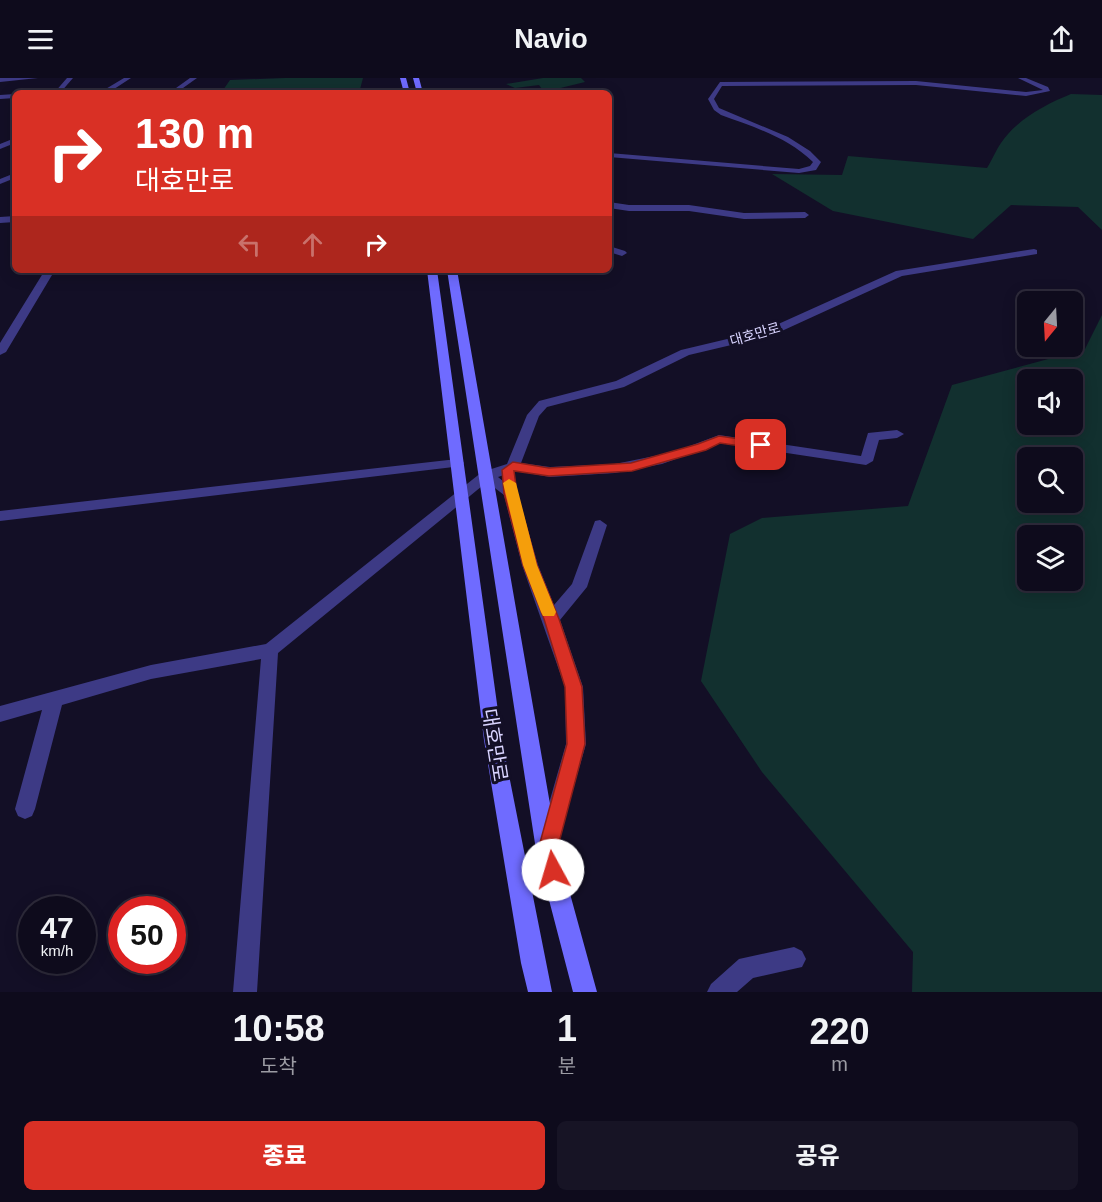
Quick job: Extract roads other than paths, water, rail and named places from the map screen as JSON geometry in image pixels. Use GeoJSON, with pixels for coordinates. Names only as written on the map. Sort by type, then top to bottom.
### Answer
{"type":"FeatureCollection","features":[{"type":"Feature","properties":{"kind":"main road","name":"대호만로"},"geometry":{"type":"LineString","coordinates":[[432,273],[493,740],[532,963],[540,992]]}},
{"type":"Feature","properties":{"kind":"main road","name":"대호만로"},"geometry":{"type":"LineString","coordinates":[[453,273],[547,850],[585,992]]}},
{"type":"Feature","properties":{"kind":"street"},"geometry":{"type":"LineString","coordinates":[[0,80],[35,78]]}},
{"type":"Feature","properties":{"kind":"street"},"geometry":{"type":"LineString","coordinates":[[60,90],[70,78]]}},
{"type":"Feature","properties":{"kind":"street"},"geometry":{"type":"LineString","coordinates":[[110,90],[128,78]]}},
{"type":"Feature","properties":{"kind":"street"},"geometry":{"type":"LineString","coordinates":[[176,90],[194,78]]}},
{"type":"Feature","properties":{"kind":"street"},"geometry":{"type":"LineString","coordinates":[[712,78],[720,84],[916,83],[1026,94],[1043,94],[1047,91],[1046,88],[1022,78]]}},
{"type":"Feature","properties":{"kind":"street"},"geometry":{"type":"LineString","coordinates":[[612,155],[799,171],[813,168],[817,162],[809,153],[785,138],[723,114],[716,109],[711,99],[720,84]]}},
{"type":"Feature","properties":{"kind":"street"},"geometry":{"type":"LineString","coordinates":[[612,205],[629,208],[689,208],[744,216],[805,215]]}},
{"type":"Feature","properties":{"kind":"street"},"geometry":{"type":"LineString","coordinates":[[612,250],[622,253]]}},
{"type":"Feature","properties":{"kind":"street","name":"대호만로"},"geometry":{"type":"LineString","coordinates":[[511,468],[533,415],[543,405],[620,384],[685,352],[768,333],[900,273],[1034,252]]}},
{"type":"Feature","properties":{"kind":"street"},"geometry":{"type":"LineString","coordinates":[[0,352],[48,273]]}},
{"type":"Feature","properties":{"kind":"street"},"geometry":{"type":"LineString","coordinates":[[0,714],[151,672],[270,650],[487,475],[511,468],[549,472],[632,467],[702,447],[719,439],[866,461],[873,436],[897,434]]}},
{"type":"Feature","properties":{"kind":"street"},"geometry":{"type":"LineString","coordinates":[[0,516],[457,463]]}},
{"type":"Feature","properties":{"kind":"street"},"geometry":{"type":"LineString","coordinates":[[511,468],[510,493],[530,565],[574,687],[576,744],[547,850]]}},
{"type":"Feature","properties":{"kind":"street"},"geometry":{"type":"LineString","coordinates":[[487,475],[510,493]]}},
{"type":"Feature","properties":{"kind":"street"},"geometry":{"type":"LineString","coordinates":[[551,619],[579,587],[600,525]]}},
{"type":"Feature","properties":{"kind":"street"},"geometry":{"type":"LineString","coordinates":[[245,992],[270,650]]}},
{"type":"Feature","properties":{"kind":"street"},"geometry":{"type":"LineString","coordinates":[[25,808],[54,699]]}},
{"type":"Feature","properties":{"kind":"street"},"geometry":{"type":"LineString","coordinates":[[718,992],[747,967],[794,959]]}}]}
